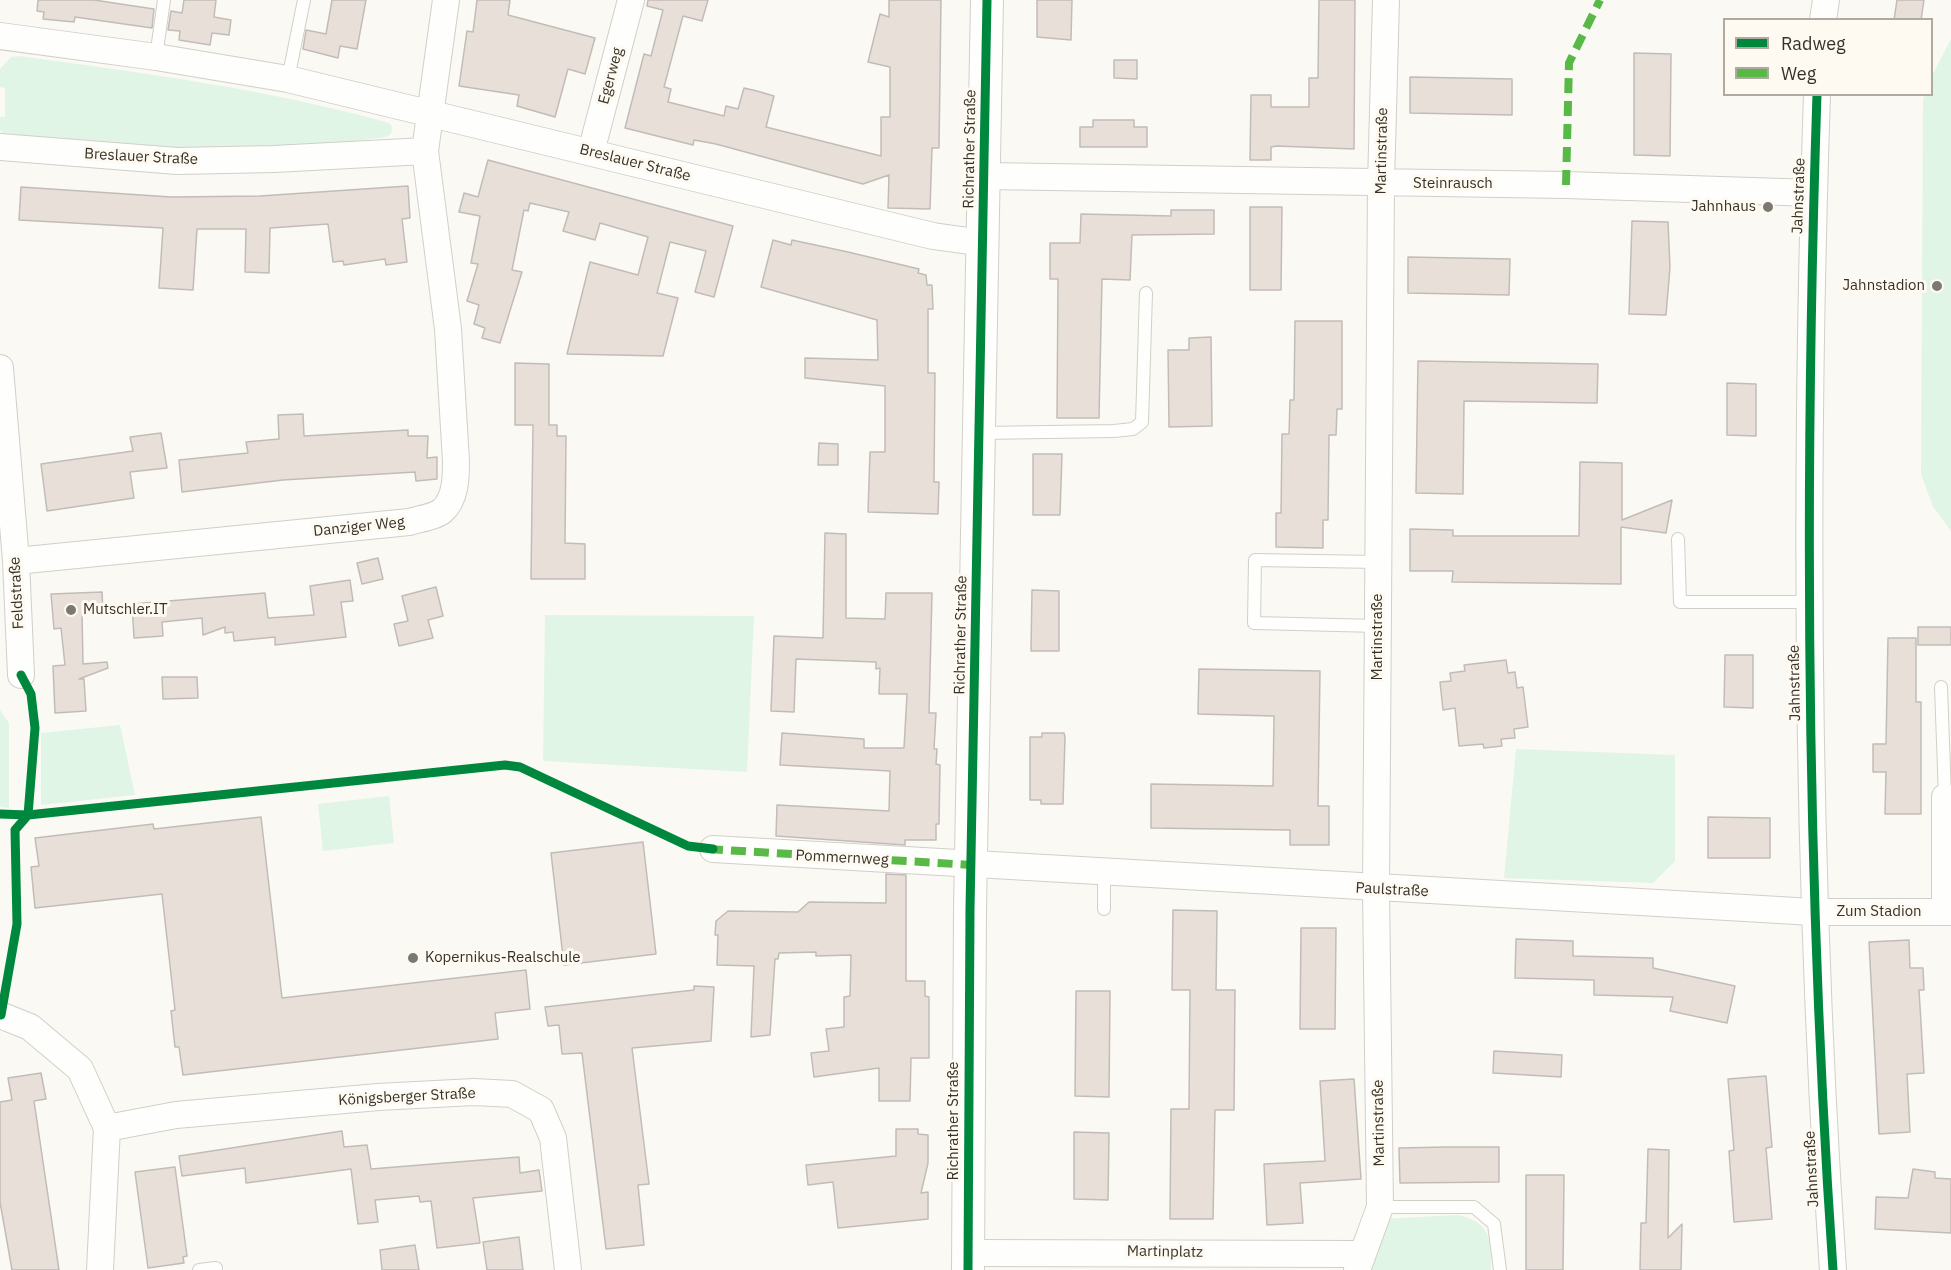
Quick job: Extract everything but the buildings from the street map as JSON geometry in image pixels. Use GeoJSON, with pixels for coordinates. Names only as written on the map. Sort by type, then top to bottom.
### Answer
{"type":"FeatureCollection","features":[{"type":"Feature","properties":{"kind":"street","name":"Danziger Weg"},"geometry":{"type":"LineString","coordinates":[[16,561],[409,522],[442,512],[451,497],[456,481],[456,460],[448,329],[425,151],[446,0]]}},
{"type":"Feature","properties":{"kind":"street","name":"Egerweg"},"geometry":{"type":"LineString","coordinates":[[591,152],[631,0]]}},
{"type":"Feature","properties":{"kind":"street","name":"Richrather Straße"},"geometry":{"type":"LineString","coordinates":[[968,1261],[971,865],[987,0]]}},
{"type":"Feature","properties":{"kind":"street","name":"Martinstraße"},"geometry":{"type":"LineString","coordinates":[[1360,1262],[1380,1207],[1376,889],[1381,184],[1386,0]]}},
{"type":"Feature","properties":{"kind":"street"},"geometry":{"type":"LineString","coordinates":[[1823,18],[1826,0]]}},
{"type":"Feature","properties":{"kind":"street","name":"Breslauer Straße"},"geometry":{"type":"LineString","coordinates":[[0,36],[156,57],[288,79],[933,236],[983,243]]}},
{"type":"Feature","properties":{"kind":"street","name":"Jahnstraße"},"geometry":{"type":"LineString","coordinates":[[1817,96],[1807,491],[1813,912],[1833,1270]]}},
{"type":"Feature","properties":{"kind":"street","name":"Breslauer Straße"},"geometry":{"type":"LineString","coordinates":[[0,147],[177,161],[274,159],[425,151]]}},
{"type":"Feature","properties":{"kind":"street","name":"Steinrausch"},"geometry":{"type":"LineString","coordinates":[[985,176],[1381,184],[1566,185],[1814,193]]}},
{"type":"Feature","properties":{"kind":"street","name":"Feldstraße"},"geometry":{"type":"LineString","coordinates":[[0,368],[16,561],[21,675]]}},
{"type":"Feature","properties":{"kind":"street","name":"Zum Stadion"},"geometry":{"type":"LineString","coordinates":[[1813,912],[1948,912],[1945,797]]}},
{"type":"Feature","properties":{"kind":"street","name":"Pommernweg"},"geometry":{"type":"LineString","coordinates":[[713,849],[971,865]]}},
{"type":"Feature","properties":{"kind":"street","name":"Paulstraße"},"geometry":{"type":"LineString","coordinates":[[971,865],[1813,912]]}},
{"type":"Feature","properties":{"kind":"street"},"geometry":{"type":"LineString","coordinates":[[0,1016],[30,1027],[80,1069],[107,1128],[100,1270]]}},
{"type":"Feature","properties":{"kind":"street","name":"Königsberger Straße"},"geometry":{"type":"LineString","coordinates":[[107,1128],[176,1115],[378,1097],[474,1092],[512,1094],[541,1110],[553,1138],[568,1270]]}},
{"type":"Feature","properties":{"kind":"street","name":"Martinplatz"},"geometry":{"type":"LineString","coordinates":[[968,1261],[1360,1262]]}},
{"type":"Feature","properties":{"kind":"lane"},"geometry":{"type":"LineString","coordinates":[[156,57],[164,0]]}},
{"type":"Feature","properties":{"kind":"lane"},"geometry":{"type":"LineString","coordinates":[[288,79],[303,0]]}},
{"type":"Feature","properties":{"kind":"lane"},"geometry":{"type":"LineString","coordinates":[[980,433],[1114,431],[1133,429],[1142,423],[1146,293]]}},
{"type":"Feature","properties":{"kind":"lane"},"geometry":{"type":"LineString","coordinates":[[1678,539],[1680,602],[1809,602]]}},
{"type":"Feature","properties":{"kind":"lane"},"geometry":{"type":"LineString","coordinates":[[1378,562],[1255,560],[1254,623],[1378,626]]}},
{"type":"Feature","properties":{"kind":"lane"},"geometry":{"type":"LineString","coordinates":[[1941,687],[1945,797]]}},
{"type":"Feature","properties":{"kind":"lane"},"geometry":{"type":"LineString","coordinates":[[1104,873],[1104,909]]}},
{"type":"Feature","properties":{"kind":"lane"},"geometry":{"type":"LineString","coordinates":[[1380,1207],[1474,1207],[1494,1224],[1500,1270]]}},
{"type":"Feature","properties":{"kind":"lane"},"geometry":{"type":"LineString","coordinates":[[199,1270],[216,1268]]}},
{"type":"Feature","properties":{"kind":"green space","name":"Jahnstadion"},"geometry":{"type":"Polygon","coordinates":[[[1951,39],[1951,531],[1933,507],[1921,474],[1923,99],[1924,96],[1933,96],[1933,74],[1951,39]]]}},
{"type":"Feature","properties":{"kind":"green space"},"geometry":{"type":"Polygon","coordinates":[[[19,56],[251,91],[389,123],[392,127],[391,134],[386,137],[332,144],[169,151],[6,136],[0,130],[0,117],[5,117],[5,88],[0,87],[0,69],[11,57],[19,56]]]}},
{"type":"Feature","properties":{"kind":"green space"},"geometry":{"type":"Polygon","coordinates":[[[545,615],[754,616],[747,772],[543,761],[545,615]]]}},
{"type":"Feature","properties":{"kind":"green space"},"geometry":{"type":"Polygon","coordinates":[[[0,710],[9,723],[9,808],[0,807],[0,710]]]}},
{"type":"Feature","properties":{"kind":"green space"},"geometry":{"type":"Polygon","coordinates":[[[120,725],[135,795],[41,805],[41,733],[120,725]]]}},
{"type":"Feature","properties":{"kind":"green space"},"geometry":{"type":"Polygon","coordinates":[[[1516,749],[1675,755],[1675,861],[1653,883],[1504,878],[1516,749]]]}},
{"type":"Feature","properties":{"kind":"green space"},"geometry":{"type":"Polygon","coordinates":[[[389,796],[394,843],[323,851],[318,804],[389,796]]]}},
{"type":"Feature","properties":{"kind":"green space"},"geometry":{"type":"Polygon","coordinates":[[[1457,1215],[1476,1222],[1487,1233],[1491,1249],[1491,1270],[1371,1270],[1384,1219],[1457,1215]]]}},
{"type":"Feature","properties":{"kind":"marked path"},"geometry":{"type":"LineString","coordinates":[[1566,185],[1569,63],[1600,0]]}},
{"type":"Feature","properties":{"kind":"marked path"},"geometry":{"type":"LineString","coordinates":[[708,849],[971,865]]}},
{"type":"Feature","properties":{"kind":"cycle path"},"geometry":{"type":"LineString","coordinates":[[968,1270],[970,909],[987,0]]}},
{"type":"Feature","properties":{"kind":"cycle path"},"geometry":{"type":"LineString","coordinates":[[1817,96],[1810,389],[1810,683],[1817,977],[1833,1270]]}},
{"type":"Feature","properties":{"kind":"cycle path"},"geometry":{"type":"LineString","coordinates":[[1,1015],[17,924],[15,830],[28,815],[35,728],[31,694],[21,675]]}},
{"type":"Feature","properties":{"kind":"cycle path"},"geometry":{"type":"LineString","coordinates":[[0,814],[28,815],[505,765],[520,767],[688,846],[713,849]]}},
{"type":"Feature","properties":{"kind":"place","name":"Jahnhaus"},"geometry":{"type":"Point","coordinates":[1768,207]}},
{"type":"Feature","properties":{"kind":"place","name":"Jahnstadion"},"geometry":{"type":"Point","coordinates":[1937,286]}},
{"type":"Feature","properties":{"kind":"place","name":"Mutschler.IT"},"geometry":{"type":"Point","coordinates":[71,610]}},
{"type":"Feature","properties":{"kind":"place","name":"Kopernikus-Realschule"},"geometry":{"type":"Point","coordinates":[413,958]}}]}
